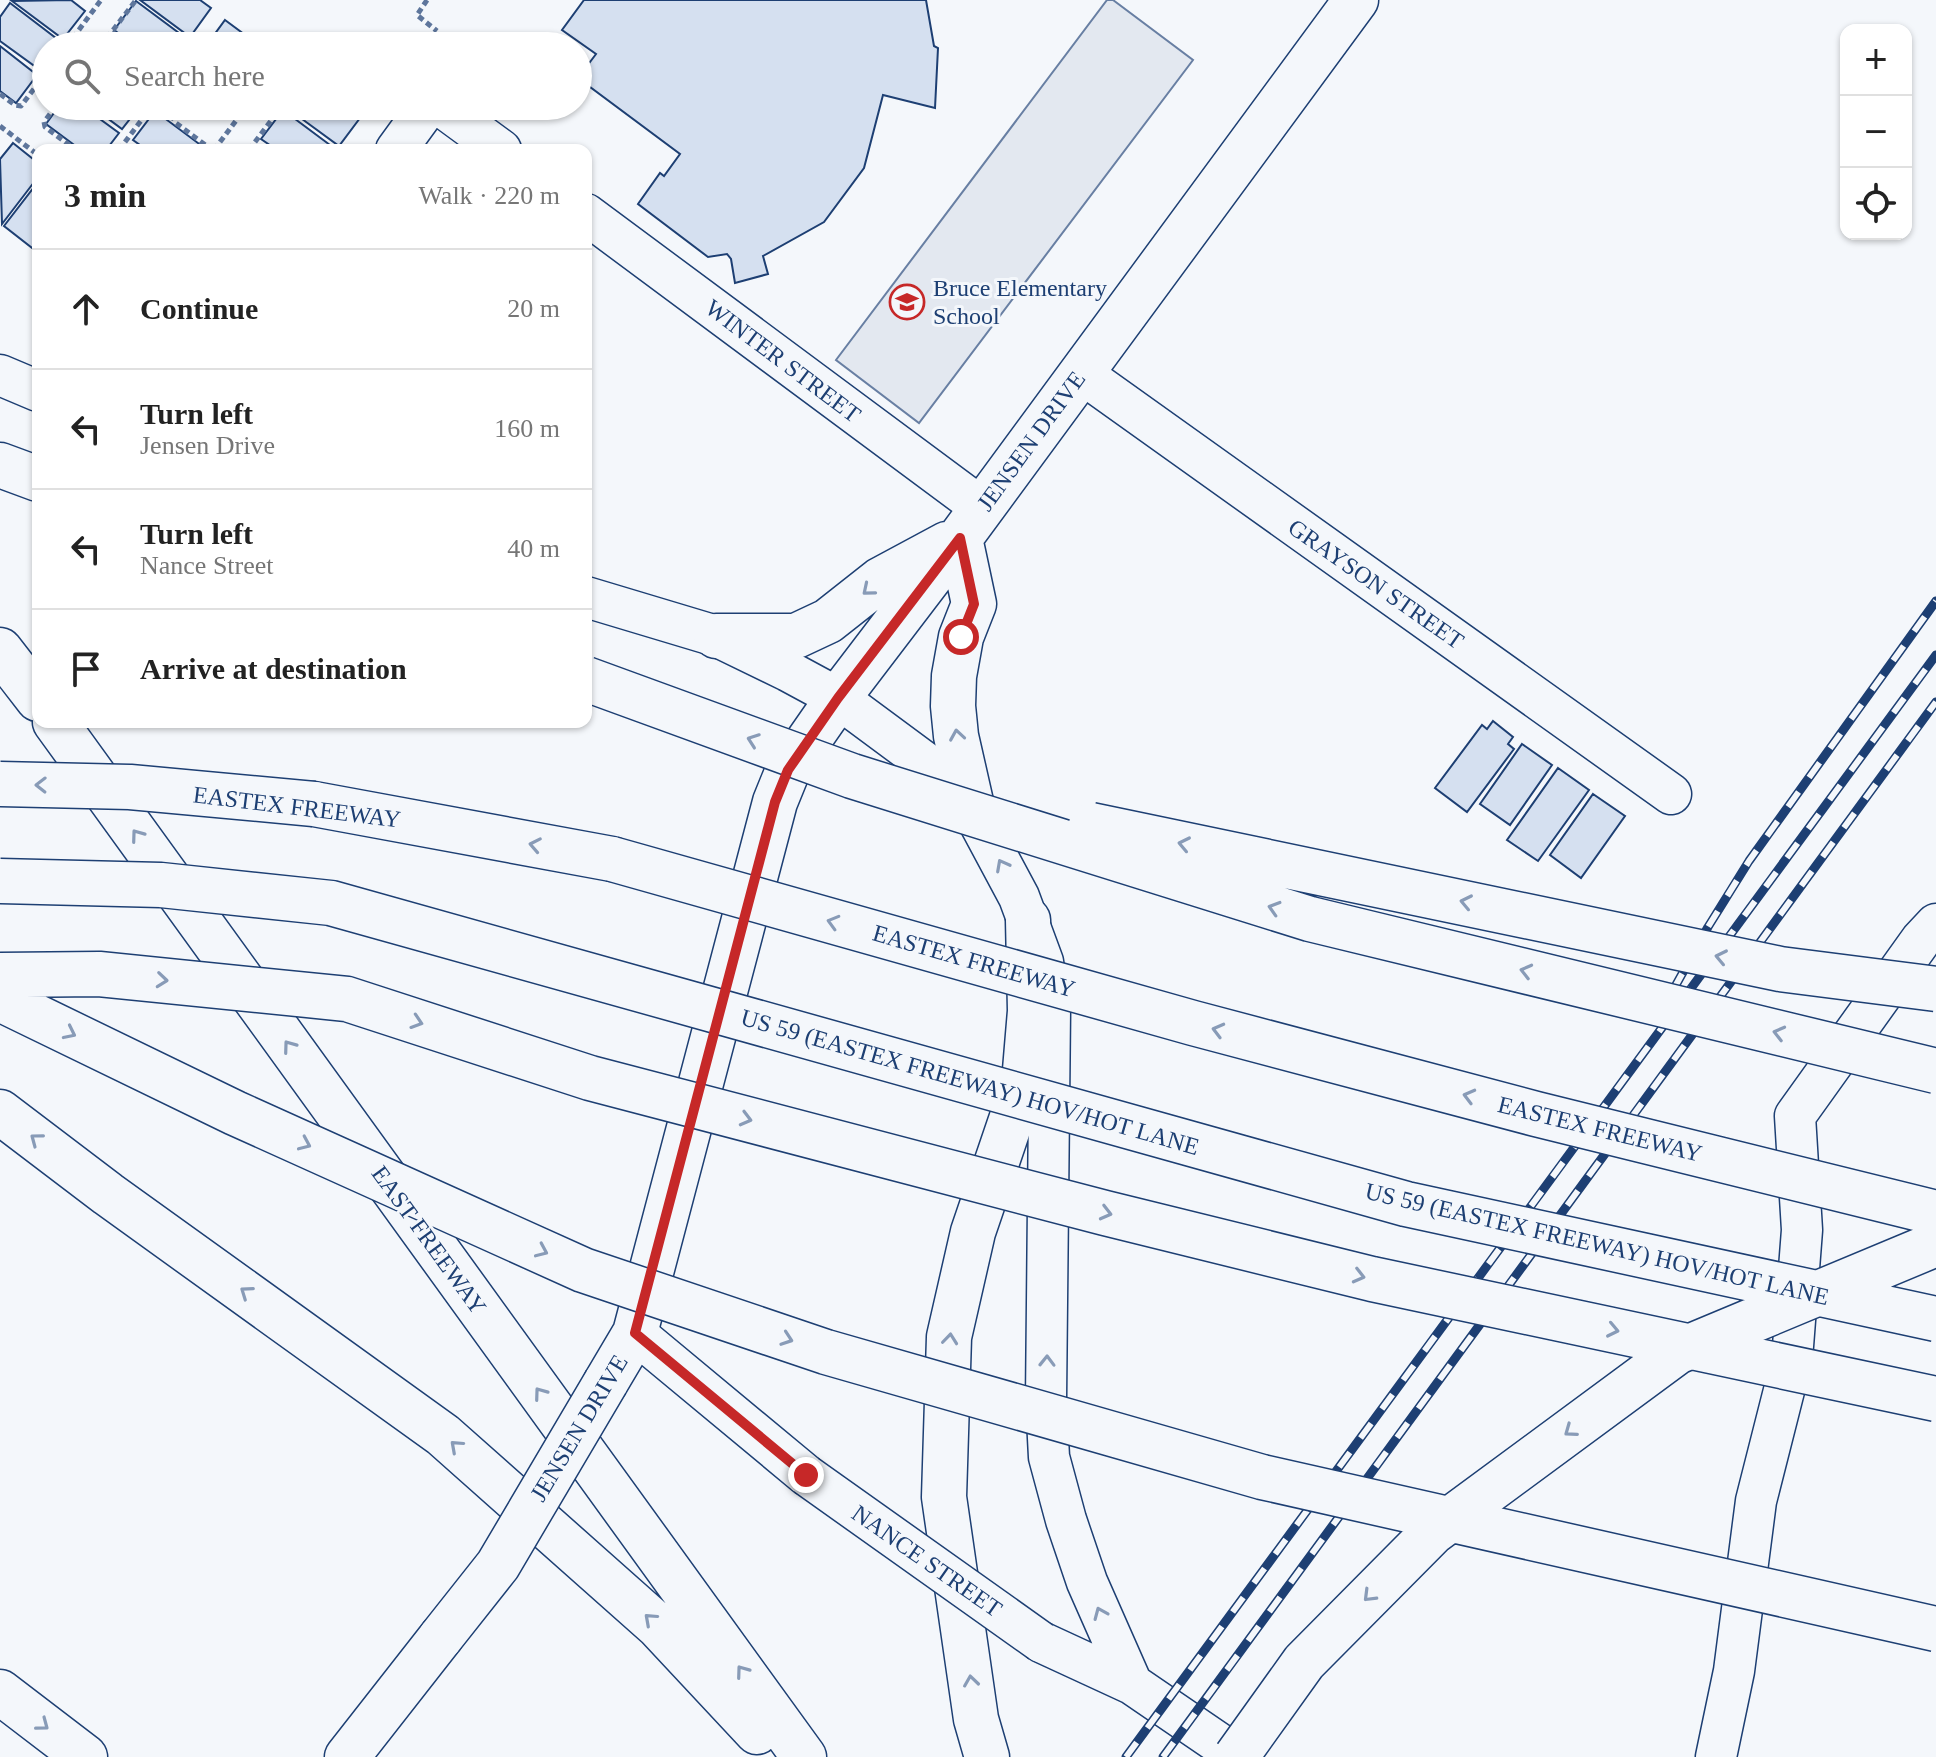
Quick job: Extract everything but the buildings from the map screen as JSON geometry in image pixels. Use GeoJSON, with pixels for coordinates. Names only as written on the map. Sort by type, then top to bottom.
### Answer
{"type":"FeatureCollection","features":[{"type":"Feature","properties":{"kind":"main road","name":"JENSEN DRIVE"},"geometry":{"type":"LineString","coordinates":[[359,1741],[498,1565],[635,1333],[775,802],[788,770],[838,698],[971,523],[1356,0]]}},
{"type":"Feature","properties":{"kind":"main road"},"geometry":{"type":"LineString","coordinates":[[0,465],[32,477]]}},
{"type":"Feature","properties":{"kind":"main road"},"geometry":{"type":"LineString","coordinates":[[716,636],[796,636],[828,621],[880,580],[971,523],[974,604],[961,637],[954,676],[953,706],[956,736],[973,811]]}},
{"type":"Feature","properties":{"kind":"main road"},"geometry":{"type":"LineString","coordinates":[[0,650],[32,691]]}},
{"type":"Feature","properties":{"kind":"main road"},"geometry":{"type":"LineString","coordinates":[[592,681],[852,776],[1310,919],[1936,1071]]}},
{"type":"Feature","properties":{"kind":"main road","name":"EAST FREEWAY"},"geometry":{"type":"LineString","coordinates":[[59,728],[804,1757]]}},
{"type":"Feature","properties":{"kind":"main road"},"geometry":{"type":"LineString","coordinates":[[852,776],[1780,969],[1936,989]]}},
{"type":"Feature","properties":{"kind":"main road","name":"EASTEX FREEWAY"},"geometry":{"type":"LineString","coordinates":[[0,784],[130,787],[329,806],[612,859],[1193,1023],[1762,1171],[1936,1213]]}},
{"type":"Feature","properties":{"kind":"main road","name":"US 59 (EASTEX FREEWAY) HOV/HOT LANE"},"geometry":{"type":"LineString","coordinates":[[0,881],[161,885],[331,903],[1406,1204],[1936,1319]]}},
{"type":"Feature","properties":{"kind":"main road"},"geometry":{"type":"LineString","coordinates":[[987,1757],[976,1719],[944,1497],[949,1337],[973,1232],[1024,1082],[1030,1011],[1028,920]]}},
{"type":"Feature","properties":{"kind":"main road"},"geometry":{"type":"LineString","coordinates":[[0,975],[99,974],[347,999],[590,1078],[1119,1217],[1372,1279],[1936,1399]]}},
{"type":"Feature","properties":{"kind":"main road"},"geometry":{"type":"LineString","coordinates":[[0,999],[235,1113],[583,1270],[826,1352],[1262,1477],[1936,1629]]}},
{"type":"Feature","properties":{"kind":"main road"},"geometry":{"type":"LineString","coordinates":[[0,1112],[108,1194],[443,1435],[658,1626],[780,1757]]}},
{"type":"Feature","properties":{"kind":"main road"},"geometry":{"type":"LineString","coordinates":[[1762,1171],[1936,1195]]}},
{"type":"Feature","properties":{"kind":"main road"},"geometry":{"type":"LineString","coordinates":[[1238,1757],[1304,1662],[1433,1532],[1677,1352],[1936,1244]]}},
{"type":"Feature","properties":{"kind":"main road"},"geometry":{"type":"LineString","coordinates":[[0,1692],[85,1757]]}},
{"type":"Feature","properties":{"kind":"street"},"geometry":{"type":"LineString","coordinates":[[400,144],[418,120]]}},
{"type":"Feature","properties":{"kind":"street"},"geometry":{"type":"LineString","coordinates":[[460,120],[493,144]]}},
{"type":"Feature","properties":{"kind":"street","name":"WINTER STREET"},"geometry":{"type":"LineString","coordinates":[[592,219],[971,523]]}},
{"type":"Feature","properties":{"kind":"street","name":"GRAYSON STREET"},"geometry":{"type":"LineString","coordinates":[[1081,373],[1671,794]]}},
{"type":"Feature","properties":{"kind":"street"},"geometry":{"type":"LineString","coordinates":[[0,375],[32,388]]}},
{"type":"Feature","properties":{"kind":"street"},"geometry":{"type":"LineString","coordinates":[[592,599],[716,636],[838,698],[938,772],[973,811],[1019,897],[1043,962],[1050,1018],[1046,1400],[1049,1457],[1087,1582],[1132,1684]]}},
{"type":"Feature","properties":{"kind":"street"},"geometry":{"type":"LineString","coordinates":[[1716,1757],[1734,1671],[1756,1501],[1792,1359],[1802,1230],[1795,1116],[1921,940],[1936,924]]}},
{"type":"Feature","properties":{"kind":"street","name":"NANCE STREET"},"geometry":{"type":"LineString","coordinates":[[635,1333],[806,1475],[1041,1642],[1132,1684],[1238,1757]]}},
{"type":"Feature","properties":{"kind":"path"},"geometry":{"type":"LineString","coordinates":[[77,32],[101,0]]}},
{"type":"Feature","properties":{"kind":"path"},"geometry":{"type":"LineString","coordinates":[[112,32],[136,0]]}},
{"type":"Feature","properties":{"kind":"path"},"geometry":{"type":"LineString","coordinates":[[427,0],[417,15],[437,31]]}},
{"type":"Feature","properties":{"kind":"path"},"geometry":{"type":"LineString","coordinates":[[0,94],[21,106],[32,91]]}},
{"type":"Feature","properties":{"kind":"path"},"geometry":{"type":"LineString","coordinates":[[46,120],[45,127],[68,144]]}},
{"type":"Feature","properties":{"kind":"path"},"geometry":{"type":"LineString","coordinates":[[124,144],[142,120]]}},
{"type":"Feature","properties":{"kind":"path"},"geometry":{"type":"LineString","coordinates":[[174,120],[205,144]]}},
{"type":"Feature","properties":{"kind":"path"},"geometry":{"type":"LineString","coordinates":[[218,144],[236,120]]}},
{"type":"Feature","properties":{"kind":"path"},"geometry":{"type":"LineString","coordinates":[[254,144],[272,120]]}},
{"type":"Feature","properties":{"kind":"path"},"geometry":{"type":"LineString","coordinates":[[0,126],[32,150]]}},
{"type":"Feature","properties":{"kind":"shaded area"},"geometry":{"type":"Polygon","coordinates":[[[1107,0],[1113,0],[1193,60],[919,423],[836,360],[1107,0]]]}},
{"type":"Feature","properties":{"kind":"railway"},"geometry":{"type":"LineString","coordinates":[[1656,1021],[1749,861],[1936,601]]}},
{"type":"Feature","properties":{"kind":"railway"},"geometry":{"type":"LineString","coordinates":[[1126,1757],[1936,655]]}},
{"type":"Feature","properties":{"kind":"railway"},"geometry":{"type":"LineString","coordinates":[[1163,1757],[1936,702]]}},
{"type":"Feature","properties":{"kind":"place","name":"Bruce Elementary School"},"geometry":{"type":"Point","coordinates":[907,302]}},
{"type":"Feature","properties":{"kind":"route"},"geometry":{"type":"LineString","coordinates":[[806,1475],[635,1333],[775,802],[788,770],[838,698],[960,538],[974,604],[961,637]]}}]}
